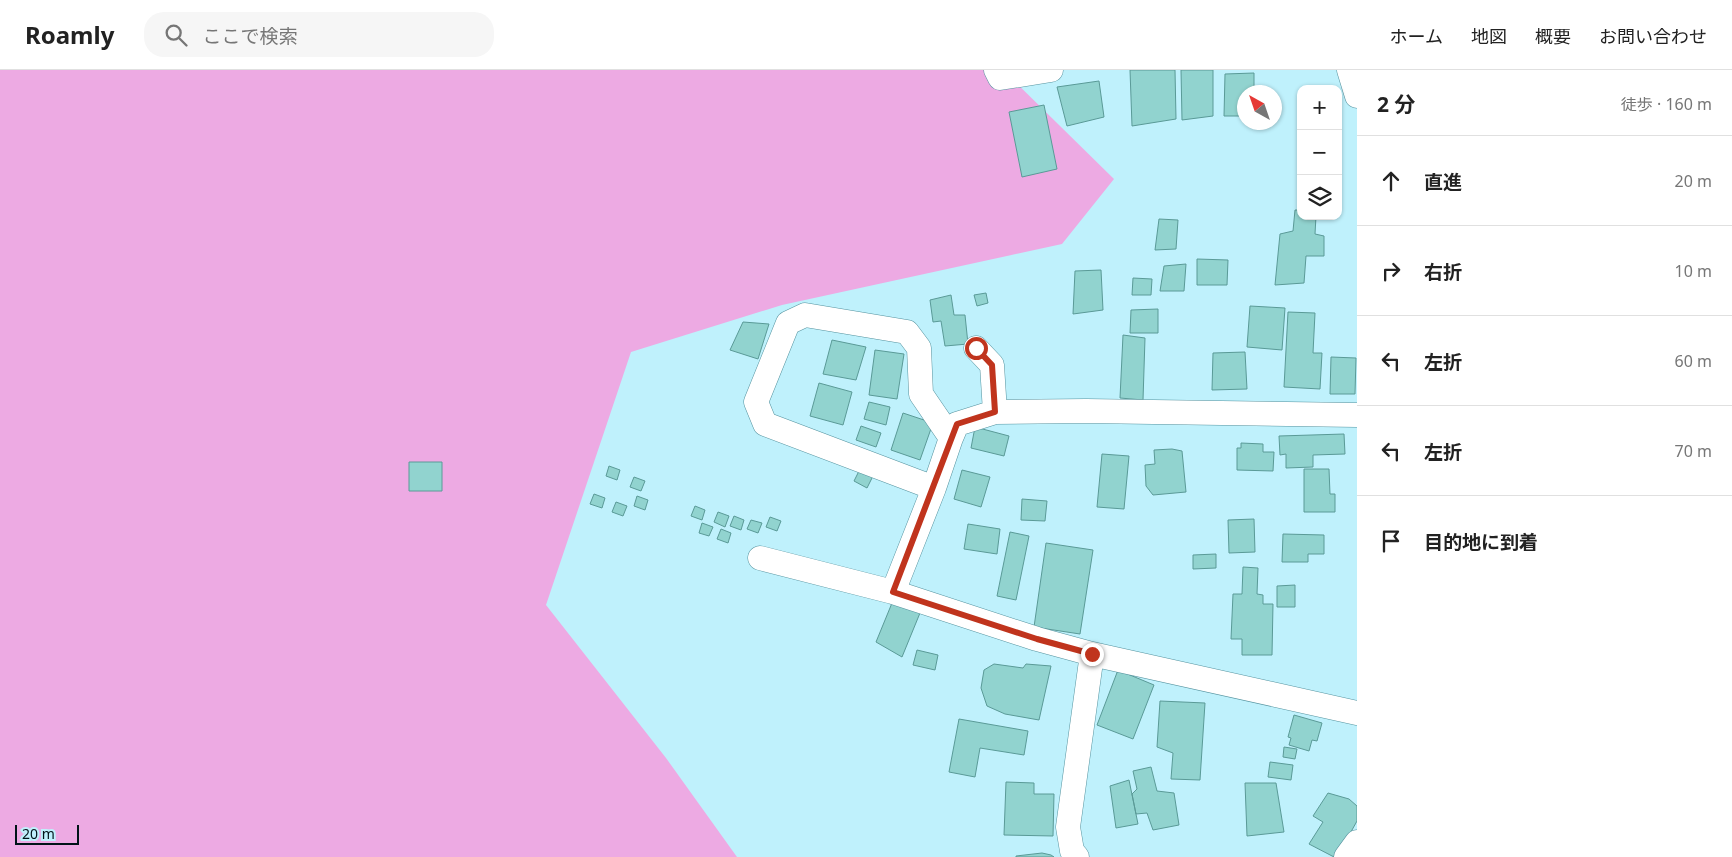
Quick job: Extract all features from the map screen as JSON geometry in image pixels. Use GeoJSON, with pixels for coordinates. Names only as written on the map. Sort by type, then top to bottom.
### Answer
{"type":"FeatureCollection","features":[{"type":"Feature","properties":{"kind":"street"},"geometry":{"type":"LineString","coordinates":[[996,70],[1000,78],[1051,70]]}},
{"type":"Feature","properties":{"kind":"street"},"geometry":{"type":"LineString","coordinates":[[1349,70],[1357,96]]}},
{"type":"Feature","properties":{"kind":"street"},"geometry":{"type":"LineString","coordinates":[[934,488],[765,424],[756,402],[788,323],[804,315],[907,332],[919,348],[921,394],[952,438]]}},
{"type":"Feature","properties":{"kind":"street"},"geometry":{"type":"LineString","coordinates":[[976,348],[992,365],[995,412]]}},
{"type":"Feature","properties":{"kind":"street"},"geometry":{"type":"LineString","coordinates":[[893,592],[957,424],[995,412],[1086,411],[1357,415]]}},
{"type":"Feature","properties":{"kind":"street"},"geometry":{"type":"LineString","coordinates":[[760,558],[893,592],[1037,639],[1092,654],[1357,713]]}},
{"type":"Feature","properties":{"kind":"street"},"geometry":{"type":"LineString","coordinates":[[1077,857],[1072,851],[1068,828],[1092,654]]}},
{"type":"Feature","properties":{"kind":"street"},"geometry":{"type":"LineString","coordinates":[[1346,857],[1357,842]]}},
{"type":"Feature","properties":{"kind":"shaded area"},"geometry":{"type":"Polygon","coordinates":[[[0,70],[1003,70],[1114,179],[1062,244],[782,305],[631,352],[546,605],[666,758],[737,857],[0,857],[0,70]]]}},
{"type":"Feature","properties":{"kind":"building"},"geometry":{"type":"Polygon","coordinates":[[[1130,70],[1175,70],[1176,119],[1132,126],[1130,70]]]}},
{"type":"Feature","properties":{"kind":"building"},"geometry":{"type":"Polygon","coordinates":[[[1181,70],[1213,70],[1213,116],[1182,120],[1181,70]]]}},
{"type":"Feature","properties":{"kind":"building"},"geometry":{"type":"Polygon","coordinates":[[[1254,73],[1254,85],[1237,85],[1237,116],[1224,116],[1225,74],[1254,73]]]}},
{"type":"Feature","properties":{"kind":"building"},"geometry":{"type":"Polygon","coordinates":[[[1099,81],[1104,117],[1067,126],[1057,87],[1099,81]]]}},
{"type":"Feature","properties":{"kind":"building"},"geometry":{"type":"Polygon","coordinates":[[[1044,105],[1057,169],[1022,177],[1009,112],[1044,105]]]}},
{"type":"Feature","properties":{"kind":"building"},"geometry":{"type":"Polygon","coordinates":[[[1295,210],[1297,210],[1297,220],[1316,220],[1315,234],[1324,236],[1324,256],[1306,256],[1304,283],[1275,285],[1280,234],[1293,231],[1295,210]]]}},
{"type":"Feature","properties":{"kind":"building"},"geometry":{"type":"Polygon","coordinates":[[[1159,219],[1178,220],[1176,249],[1155,250],[1159,219]]]}},
{"type":"Feature","properties":{"kind":"building"},"geometry":{"type":"Polygon","coordinates":[[[1197,259],[1228,260],[1227,285],[1197,285],[1197,259]]]}},
{"type":"Feature","properties":{"kind":"building"},"geometry":{"type":"Polygon","coordinates":[[[1186,264],[1184,291],[1160,291],[1164,266],[1186,264]]]}},
{"type":"Feature","properties":{"kind":"building"},"geometry":{"type":"Polygon","coordinates":[[[1101,270],[1103,310],[1073,314],[1075,271],[1101,270]]]}},
{"type":"Feature","properties":{"kind":"building"},"geometry":{"type":"Polygon","coordinates":[[[1133,278],[1152,279],[1151,295],[1132,295],[1133,278]]]}},
{"type":"Feature","properties":{"kind":"building"},"geometry":{"type":"Polygon","coordinates":[[[986,293],[988,303],[977,306],[974,295],[986,293]]]}},
{"type":"Feature","properties":{"kind":"building"},"geometry":{"type":"Polygon","coordinates":[[[951,295],[954,315],[965,315],[968,344],[945,346],[941,321],[933,322],[930,300],[951,295]]]}},
{"type":"Feature","properties":{"kind":"building"},"geometry":{"type":"Polygon","coordinates":[[[1250,306],[1285,308],[1282,350],[1247,347],[1250,306]]]}},
{"type":"Feature","properties":{"kind":"building"},"geometry":{"type":"Polygon","coordinates":[[[1158,309],[1158,333],[1130,333],[1131,310],[1158,309]]]}},
{"type":"Feature","properties":{"kind":"building"},"geometry":{"type":"Polygon","coordinates":[[[1288,312],[1315,313],[1313,353],[1322,353],[1320,389],[1284,387],[1288,312]]]}},
{"type":"Feature","properties":{"kind":"building"},"geometry":{"type":"Polygon","coordinates":[[[743,322],[769,324],[758,359],[730,350],[743,322]]]}},
{"type":"Feature","properties":{"kind":"building"},"geometry":{"type":"Polygon","coordinates":[[[1123,335],[1145,338],[1143,400],[1120,398],[1123,335]]]}},
{"type":"Feature","properties":{"kind":"building"},"geometry":{"type":"Polygon","coordinates":[[[832,340],[866,347],[856,380],[823,374],[832,340]]]}},
{"type":"Feature","properties":{"kind":"building"},"geometry":{"type":"Polygon","coordinates":[[[875,350],[904,354],[897,399],[869,395],[875,350]]]}},
{"type":"Feature","properties":{"kind":"building"},"geometry":{"type":"Polygon","coordinates":[[[1245,352],[1247,389],[1212,390],[1213,353],[1245,352]]]}},
{"type":"Feature","properties":{"kind":"building"},"geometry":{"type":"Polygon","coordinates":[[[1331,357],[1356,358],[1355,394],[1330,394],[1331,357]]]}},
{"type":"Feature","properties":{"kind":"building"},"geometry":{"type":"Polygon","coordinates":[[[819,383],[852,392],[843,425],[810,416],[819,383]]]}},
{"type":"Feature","properties":{"kind":"building"},"geometry":{"type":"Polygon","coordinates":[[[869,402],[890,407],[886,425],[864,419],[869,402]]]}},
{"type":"Feature","properties":{"kind":"building"},"geometry":{"type":"Polygon","coordinates":[[[903,413],[933,423],[920,460],[891,450],[903,413]]]}},
{"type":"Feature","properties":{"kind":"building"},"geometry":{"type":"Polygon","coordinates":[[[861,426],[881,433],[876,447],[856,440],[861,426]]]}},
{"type":"Feature","properties":{"kind":"building"},"geometry":{"type":"Polygon","coordinates":[[[975,427],[1009,436],[1004,456],[971,448],[975,427]]]}},
{"type":"Feature","properties":{"kind":"building"},"geometry":{"type":"Polygon","coordinates":[[[1344,434],[1345,454],[1313,455],[1313,467],[1286,468],[1286,454],[1280,455],[1279,436],[1344,434]]]}},
{"type":"Feature","properties":{"kind":"building"},"geometry":{"type":"Polygon","coordinates":[[[1241,443],[1263,444],[1263,452],[1274,452],[1273,471],[1237,470],[1237,448],[1241,448],[1241,443]]]}},
{"type":"Feature","properties":{"kind":"building"},"geometry":{"type":"Polygon","coordinates":[[[1172,449],[1182,451],[1186,492],[1153,495],[1146,486],[1145,465],[1155,464],[1154,450],[1172,449]]]}},
{"type":"Feature","properties":{"kind":"building"},"geometry":{"type":"Polygon","coordinates":[[[1102,454],[1129,456],[1124,509],[1097,507],[1102,454]]]}},
{"type":"Feature","properties":{"kind":"building"},"geometry":{"type":"Polygon","coordinates":[[[409,462],[442,462],[442,491],[409,491],[409,462]]]}},
{"type":"Feature","properties":{"kind":"building"},"geometry":{"type":"Polygon","coordinates":[[[609,466],[620,470],[617,480],[606,476],[609,466]]]}},
{"type":"Feature","properties":{"kind":"building"},"geometry":{"type":"Polygon","coordinates":[[[860,469],[873,476],[867,488],[854,481],[860,469]]]}},
{"type":"Feature","properties":{"kind":"building"},"geometry":{"type":"Polygon","coordinates":[[[1304,469],[1329,469],[1330,494],[1335,494],[1335,512],[1304,512],[1304,469]]]}},
{"type":"Feature","properties":{"kind":"building"},"geometry":{"type":"Polygon","coordinates":[[[962,470],[990,477],[981,507],[954,499],[962,470]]]}},
{"type":"Feature","properties":{"kind":"building"},"geometry":{"type":"Polygon","coordinates":[[[634,477],[645,481],[641,491],[630,487],[634,477]]]}},
{"type":"Feature","properties":{"kind":"building"},"geometry":{"type":"Polygon","coordinates":[[[594,494],[605,498],[602,508],[590,504],[594,494]]]}},
{"type":"Feature","properties":{"kind":"building"},"geometry":{"type":"Polygon","coordinates":[[[637,496],[648,500],[645,510],[634,506],[637,496]]]}},
{"type":"Feature","properties":{"kind":"building"},"geometry":{"type":"Polygon","coordinates":[[[1022,499],[1047,501],[1045,521],[1021,520],[1022,499]]]}},
{"type":"Feature","properties":{"kind":"building"},"geometry":{"type":"Polygon","coordinates":[[[616,502],[627,506],[623,516],[612,512],[616,502]]]}},
{"type":"Feature","properties":{"kind":"building"},"geometry":{"type":"Polygon","coordinates":[[[695,506],[705,510],[702,520],[691,516],[695,506]]]}},
{"type":"Feature","properties":{"kind":"building"},"geometry":{"type":"Polygon","coordinates":[[[718,512],[729,516],[725,527],[714,522],[718,512]]]}},
{"type":"Feature","properties":{"kind":"building"},"geometry":{"type":"Polygon","coordinates":[[[734,516],[744,520],[741,530],[730,526],[734,516]]]}},
{"type":"Feature","properties":{"kind":"building"},"geometry":{"type":"Polygon","coordinates":[[[770,517],[781,521],[777,531],[766,527],[770,517]]]}},
{"type":"Feature","properties":{"kind":"building"},"geometry":{"type":"Polygon","coordinates":[[[1254,519],[1255,552],[1229,553],[1228,520],[1254,519]]]}},
{"type":"Feature","properties":{"kind":"building"},"geometry":{"type":"Polygon","coordinates":[[[751,520],[762,523],[758,533],[747,529],[751,520]]]}},
{"type":"Feature","properties":{"kind":"building"},"geometry":{"type":"Polygon","coordinates":[[[702,523],[713,527],[709,536],[699,533],[702,523]]]}},
{"type":"Feature","properties":{"kind":"building"},"geometry":{"type":"Polygon","coordinates":[[[968,524],[1000,529],[997,554],[964,549],[968,524]]]}},
{"type":"Feature","properties":{"kind":"building"},"geometry":{"type":"Polygon","coordinates":[[[721,529],[731,533],[728,543],[717,539],[721,529]]]}},
{"type":"Feature","properties":{"kind":"building"},"geometry":{"type":"Polygon","coordinates":[[[1010,532],[1029,536],[1016,600],[997,596],[1010,532]]]}},
{"type":"Feature","properties":{"kind":"building"},"geometry":{"type":"Polygon","coordinates":[[[1283,534],[1324,535],[1324,554],[1308,554],[1308,562],[1282,562],[1283,534]]]}},
{"type":"Feature","properties":{"kind":"building"},"geometry":{"type":"Polygon","coordinates":[[[1046,543],[1093,550],[1080,634],[1034,627],[1046,543]]]}},
{"type":"Feature","properties":{"kind":"building"},"geometry":{"type":"Polygon","coordinates":[[[1216,554],[1216,568],[1193,569],[1193,555],[1216,554]]]}},
{"type":"Feature","properties":{"kind":"building"},"geometry":{"type":"Polygon","coordinates":[[[1243,567],[1258,568],[1257,594],[1263,595],[1263,604],[1273,604],[1272,655],[1242,655],[1242,639],[1231,639],[1233,594],[1242,594],[1243,567]]]}},
{"type":"Feature","properties":{"kind":"building"},"geometry":{"type":"Polygon","coordinates":[[[1295,585],[1295,607],[1277,607],[1277,586],[1295,585]]]}},
{"type":"Feature","properties":{"kind":"building"},"geometry":{"type":"Polygon","coordinates":[[[892,603],[920,613],[902,657],[876,642],[892,603]]]}},
{"type":"Feature","properties":{"kind":"building"},"geometry":{"type":"Polygon","coordinates":[[[917,650],[938,655],[935,670],[913,665],[917,650]]]}},
{"type":"Feature","properties":{"kind":"building"},"geometry":{"type":"Polygon","coordinates":[[[994,664],[1023,668],[1026,664],[1051,666],[1039,720],[1005,714],[987,706],[981,688],[984,670],[994,664]]]}},
{"type":"Feature","properties":{"kind":"building"},"geometry":{"type":"Polygon","coordinates":[[[1118,670],[1154,685],[1133,739],[1097,725],[1118,670]]]}},
{"type":"Feature","properties":{"kind":"building"},"geometry":{"type":"Polygon","coordinates":[[[1160,701],[1205,703],[1200,780],[1171,779],[1173,753],[1157,747],[1160,701]]]}},
{"type":"Feature","properties":{"kind":"building"},"geometry":{"type":"Polygon","coordinates":[[[1294,715],[1322,723],[1317,741],[1312,740],[1309,751],[1289,745],[1291,738],[1288,737],[1294,715]]]}},
{"type":"Feature","properties":{"kind":"building"},"geometry":{"type":"Polygon","coordinates":[[[959,719],[1028,731],[1024,755],[980,748],[975,777],[949,772],[959,719]]]}},
{"type":"Feature","properties":{"kind":"building"},"geometry":{"type":"Polygon","coordinates":[[[1284,747],[1297,749],[1295,759],[1283,757],[1284,747]]]}},
{"type":"Feature","properties":{"kind":"building"},"geometry":{"type":"Polygon","coordinates":[[[1270,762],[1293,765],[1291,780],[1268,777],[1270,762]]]}},
{"type":"Feature","properties":{"kind":"building"},"geometry":{"type":"Polygon","coordinates":[[[1151,767],[1157,791],[1174,793],[1179,825],[1153,830],[1147,813],[1136,814],[1132,794],[1137,789],[1133,771],[1151,767]]]}},
{"type":"Feature","properties":{"kind":"building"},"geometry":{"type":"Polygon","coordinates":[[[1129,780],[1138,824],[1116,828],[1110,786],[1129,780]]]}},
{"type":"Feature","properties":{"kind":"building"},"geometry":{"type":"Polygon","coordinates":[[[1006,782],[1034,783],[1034,794],[1054,794],[1053,836],[1004,835],[1006,782]]]}},
{"type":"Feature","properties":{"kind":"building"},"geometry":{"type":"Polygon","coordinates":[[[1245,783],[1276,783],[1284,832],[1247,836],[1245,783]]]}},
{"type":"Feature","properties":{"kind":"building"},"geometry":{"type":"Polygon","coordinates":[[[1328,793],[1349,799],[1357,806],[1357,821],[1337,857],[1309,844],[1323,822],[1313,816],[1328,793]]]}},
{"type":"Feature","properties":{"kind":"building"},"geometry":{"type":"Polygon","coordinates":[[[1042,853],[1054,857],[1016,857],[1016,856],[1042,853]]]}},
{"type":"Feature","properties":{"kind":"route"},"geometry":{"type":"LineString","coordinates":[[976,348],[992,365],[995,412],[957,424],[893,592],[1037,639],[1092,654]]}}]}
